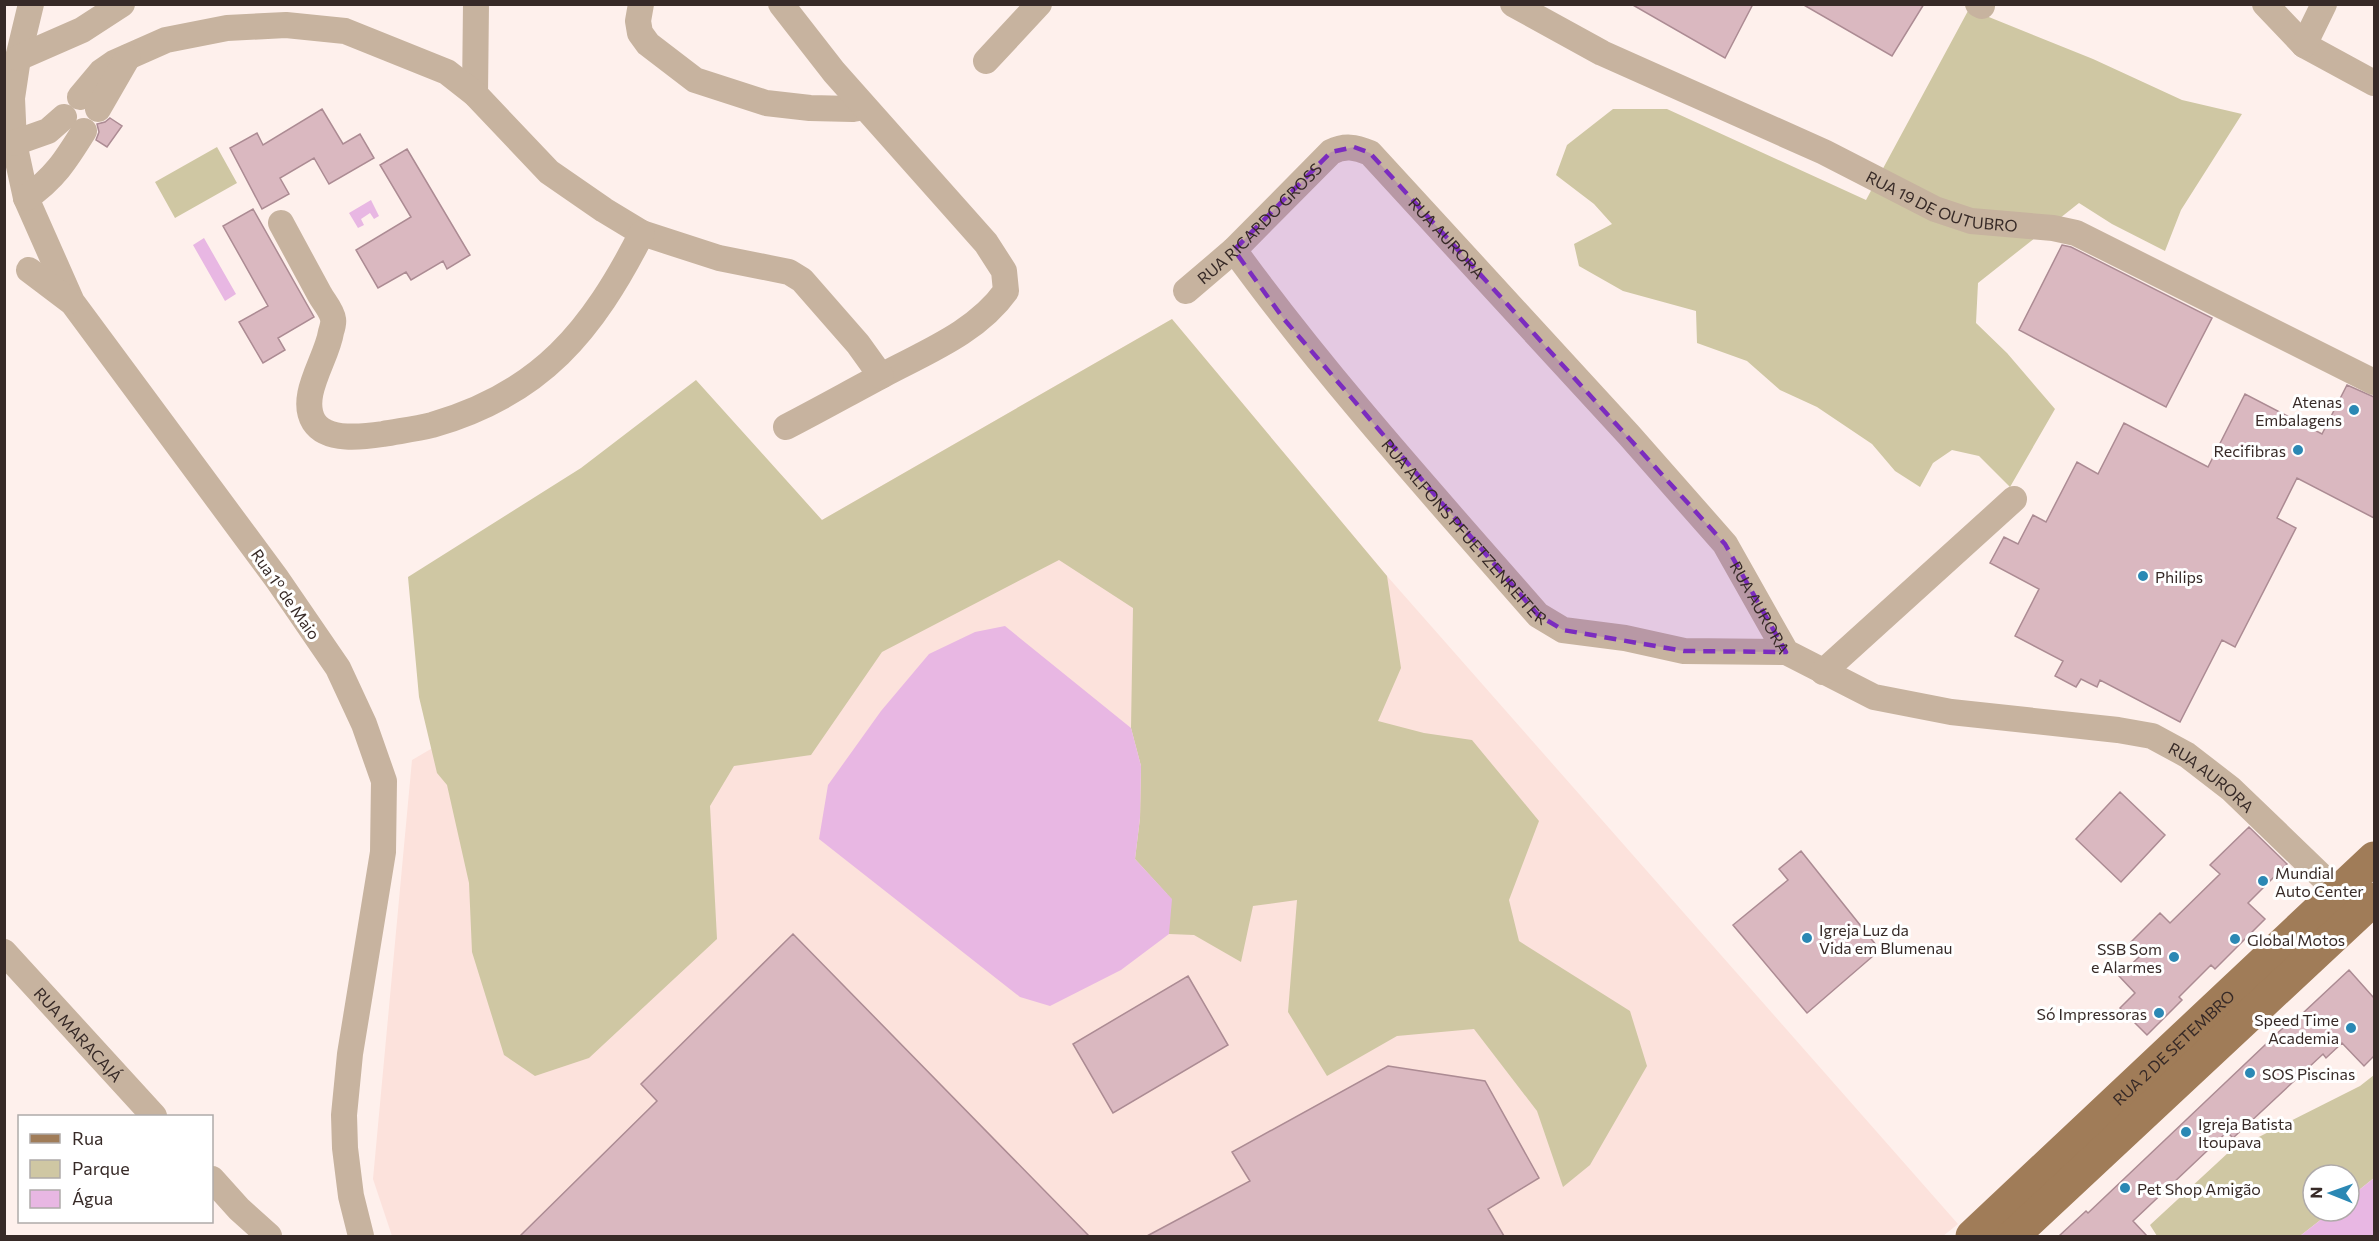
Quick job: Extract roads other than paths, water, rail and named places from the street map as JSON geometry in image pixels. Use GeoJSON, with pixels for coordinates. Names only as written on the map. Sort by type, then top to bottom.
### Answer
{"type":"FeatureCollection","features":[{"type":"Feature","properties":{"kind":"main road","name":"RUA 2 DE SETEMBRO"},"geometry":{"type":"LineString","coordinates":[[1972,1236],[2374,858]]}},
{"type":"Feature","properties":{"kind":"main road","name":"RUA 2 DE SETEMBRO"},"geometry":{"type":"LineString","coordinates":[[2013,1236],[2374,899]]}},
{"type":"Feature","properties":{"kind":"street","name":"Rua 1º de Maio"},"geometry":{"type":"LineString","coordinates":[[31,4],[18,57],[12,98],[14,143],[26,198],[72,302],[277,579],[338,668],[363,724],[384,781],[383,852],[350,1054],[344,1115],[350,1186],[361,1236]]}},
{"type":"Feature","properties":{"kind":"street"},"geometry":{"type":"LineString","coordinates":[[18,57],[82,30],[122,4]]}},
{"type":"Feature","properties":{"kind":"street"},"geometry":{"type":"LineString","coordinates":[[475,94],[476,4]]}},
{"type":"Feature","properties":{"kind":"street"},"geometry":{"type":"LineString","coordinates":[[641,4],[638,21],[640,33],[648,44],[694,80],[766,103],[810,108],[864,107]]}},
{"type":"Feature","properties":{"kind":"street"},"geometry":{"type":"LineString","coordinates":[[781,4],[864,107],[986,243],[1004,271],[1006,291],[996,306],[981,320],[786,428]]}},
{"type":"Feature","properties":{"kind":"street"},"geometry":{"type":"LineString","coordinates":[[986,61],[1039,4]]}},
{"type":"Feature","properties":{"kind":"street","name":"RUA 19 DE OUTUBRO"},"geometry":{"type":"LineString","coordinates":[[1513,4],[1602,53],[1824,152],[1935,208],[1971,221],[2076,232],[2374,382]]}},
{"type":"Feature","properties":{"kind":"street"},"geometry":{"type":"LineString","coordinates":[[2265,4],[2304,45],[2374,83]]}},
{"type":"Feature","properties":{"kind":"street"},"geometry":{"type":"LineString","coordinates":[[2304,45],[2324,4]]}},
{"type":"Feature","properties":{"kind":"street"},"geometry":{"type":"LineString","coordinates":[[89,103],[128,57],[166,40],[227,28],[298,26],[345,31],[447,72],[475,94],[549,172],[642,233],[719,258],[789,272],[802,280],[858,344],[882,376]]}},
{"type":"Feature","properties":{"kind":"street"},"geometry":{"type":"LineString","coordinates":[[14,143],[74,124],[63,166],[43,186],[26,198]]}},
{"type":"Feature","properties":{"kind":"street","name":"RUA AURORA"},"geometry":{"type":"LineString","coordinates":[[1331,153],[1340,148],[1354,147],[1370,153],[1629,435],[1725,544],[1786,652],[1874,698],[1951,712],[2108,728],[2152,735],[2187,755],[2231,789],[2338,892]]}},
{"type":"Feature","properties":{"kind":"street","name":"RUA RICARDO GROSS"},"geometry":{"type":"LineString","coordinates":[[1186,291],[1234,250],[1331,153]]}},
{"type":"Feature","properties":{"kind":"street"},"geometry":{"type":"LineString","coordinates":[[281,223],[334,319],[328,348],[313,379],[308,406],[315,423],[324,431],[346,437],[375,435],[430,425],[478,409],[525,383],[561,354],[594,315],[624,268],[642,233]]}},
{"type":"Feature","properties":{"kind":"street","name":"RUA ALFONS PFUETZENREITER"},"geometry":{"type":"LineString","coordinates":[[1234,250],[1283,318],[1538,615],[1563,630],[1625,638],[1684,651],[1786,652]]}},
{"type":"Feature","properties":{"kind":"street"},"geometry":{"type":"LineString","coordinates":[[29,270],[72,302]]}},
{"type":"Feature","properties":{"kind":"street"},"geometry":{"type":"LineString","coordinates":[[1822,672],[2014,500]]}},
{"type":"Feature","properties":{"kind":"street","name":"RUA MARACAJÁ"},"geometry":{"type":"LineString","coordinates":[[4,952],[153,1115]]}},
{"type":"Feature","properties":{"kind":"street"},"geometry":{"type":"LineString","coordinates":[[213,1180],[239,1209],[269,1236]]}},
{"type":"Feature","properties":{"kind":"water"},"geometry":{"type":"Polygon","coordinates":[[[371,200],[379,216],[374,219],[370,213],[361,219],[364,225],[358,228],[349,213],[371,200]]]}},
{"type":"Feature","properties":{"kind":"water"},"geometry":{"type":"Polygon","coordinates":[[[204,238],[236,294],[225,301],[193,245],[204,238]]]}},
{"type":"Feature","properties":{"kind":"water"},"geometry":{"type":"Polygon","coordinates":[[[1005,626],[1131,728],[1141,766],[1140,818],[1135,859],[1172,899],[1169,934],[1121,970],[1050,1006],[1020,997],[819,839],[828,785],[881,711],[929,654],[975,632],[1005,626]]]}},
{"type":"Feature","properties":{"kind":"water"},"geometry":{"type":"Polygon","coordinates":[[[2374,1178],[2374,1236],[2300,1236],[2317,1223],[2361,1223],[2361,1188],[2374,1178]]]}},
{"type":"Feature","properties":{"kind":"place","name":"Atenas Embalagens"},"geometry":{"type":"Point","coordinates":[2354,410]}},
{"type":"Feature","properties":{"kind":"place","name":"Recifibras"},"geometry":{"type":"Point","coordinates":[2298,450]}},
{"type":"Feature","properties":{"kind":"place","name":"Philips"},"geometry":{"type":"Point","coordinates":[2143,576]}},
{"type":"Feature","properties":{"kind":"place","name":"Mundial Auto Center"},"geometry":{"type":"Point","coordinates":[2263,881]}},
{"type":"Feature","properties":{"kind":"place","name":"Igreja Luz da Vida em Blumenau"},"geometry":{"type":"Point","coordinates":[1807,938]}},
{"type":"Feature","properties":{"kind":"place","name":"Global Motos"},"geometry":{"type":"Point","coordinates":[2235,939]}},
{"type":"Feature","properties":{"kind":"place","name":"SSB Som e Alarmes"},"geometry":{"type":"Point","coordinates":[2174,957]}},
{"type":"Feature","properties":{"kind":"place","name":"Só Impressoras"},"geometry":{"type":"Point","coordinates":[2159,1013]}},
{"type":"Feature","properties":{"kind":"place","name":"Speed Time Academia"},"geometry":{"type":"Point","coordinates":[2351,1028]}},
{"type":"Feature","properties":{"kind":"place","name":"SOS Piscinas"},"geometry":{"type":"Point","coordinates":[2250,1073]}},
{"type":"Feature","properties":{"kind":"place","name":"Igreja Batista Itoupava"},"geometry":{"type":"Point","coordinates":[2186,1132]}},
{"type":"Feature","properties":{"kind":"place","name":"Pet Shop Amigão"},"geometry":{"type":"Point","coordinates":[2125,1188]}}]}
